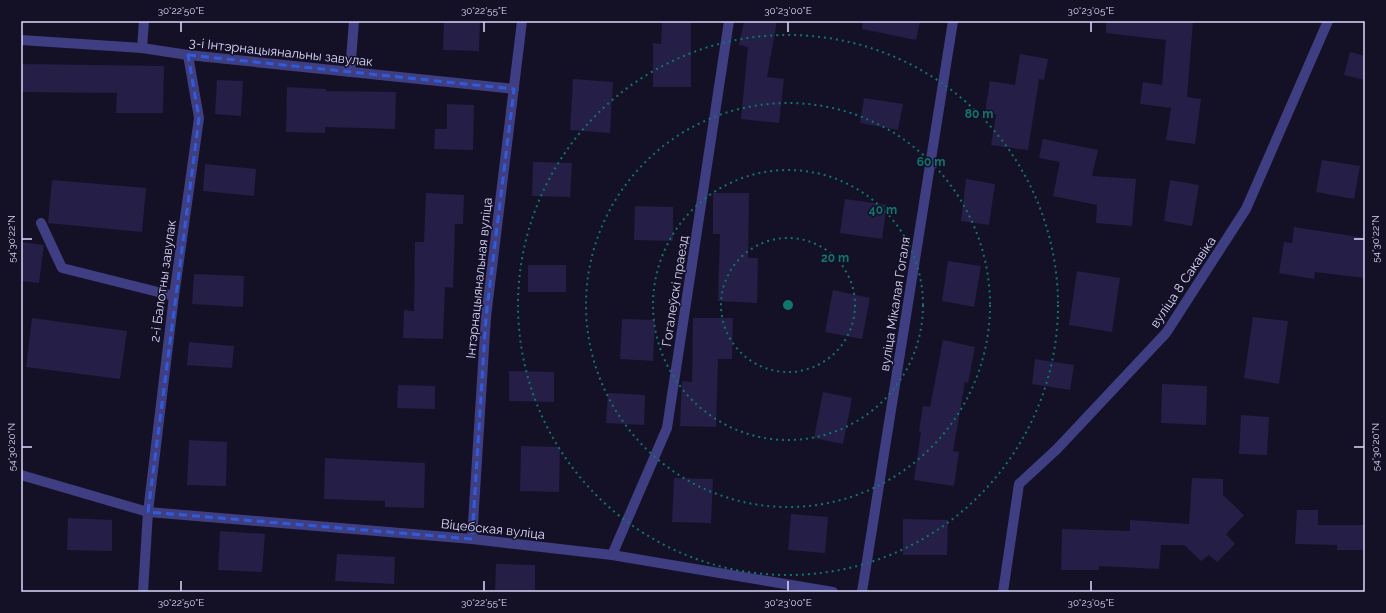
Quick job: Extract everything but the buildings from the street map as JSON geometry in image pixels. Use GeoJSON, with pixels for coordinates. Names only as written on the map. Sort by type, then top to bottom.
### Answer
{"type":"FeatureCollection","features":[{"type":"Feature","properties":{"kind":"street"},"geometry":{"type":"LineString","coordinates":[[142,48],[144,21]]}},
{"type":"Feature","properties":{"kind":"street"},"geometry":{"type":"LineString","coordinates":[[350,72],[354,21]]}},
{"type":"Feature","properties":{"kind":"street","name":"Інтэрнацыянальная вуліца"},"geometry":{"type":"LineString","coordinates":[[472,539],[486,317],[522,21]]}},
{"type":"Feature","properties":{"kind":"street","name":"Гогалеўскі праезд"},"geometry":{"type":"LineString","coordinates":[[612,555],[667,428],[729,21]]}},
{"type":"Feature","properties":{"kind":"street","name":"вуліца Мікалая Гогаля"},"geometry":{"type":"LineString","coordinates":[[862,592],[954,21]]}},
{"type":"Feature","properties":{"kind":"street","name":"вуліца 8 Сакавіка"},"geometry":{"type":"LineString","coordinates":[[1003,592],[1019,484],[1056,450],[1166,333],[1246,209],[1328,21]]}},
{"type":"Feature","properties":{"kind":"street","name":"3-і Інтэрнацыянальны завулак"},"geometry":{"type":"LineString","coordinates":[[21,40],[142,48],[188,56],[514,89]]}},
{"type":"Feature","properties":{"kind":"street","name":"2-і Балотны завулак"},"geometry":{"type":"LineString","coordinates":[[148,512],[174,296],[200,118],[188,56]]}},
{"type":"Feature","properties":{"kind":"street"},"geometry":{"type":"LineString","coordinates":[[41,223],[62,268],[174,296]]}},
{"type":"Feature","properties":{"kind":"street","name":"Віцебская вуліца"},"geometry":{"type":"LineString","coordinates":[[21,475],[148,512],[472,539],[612,555],[833,592]]}},
{"type":"Feature","properties":{"kind":"street"},"geometry":{"type":"LineString","coordinates":[[143,592],[148,512]]}},
{"type":"Feature","properties":{"kind":"highlighted area"},"geometry":{"type":"Polygon","coordinates":[[[188,55],[514,89],[486,317],[472,539],[148,512],[199,118],[188,55]]]}}]}
